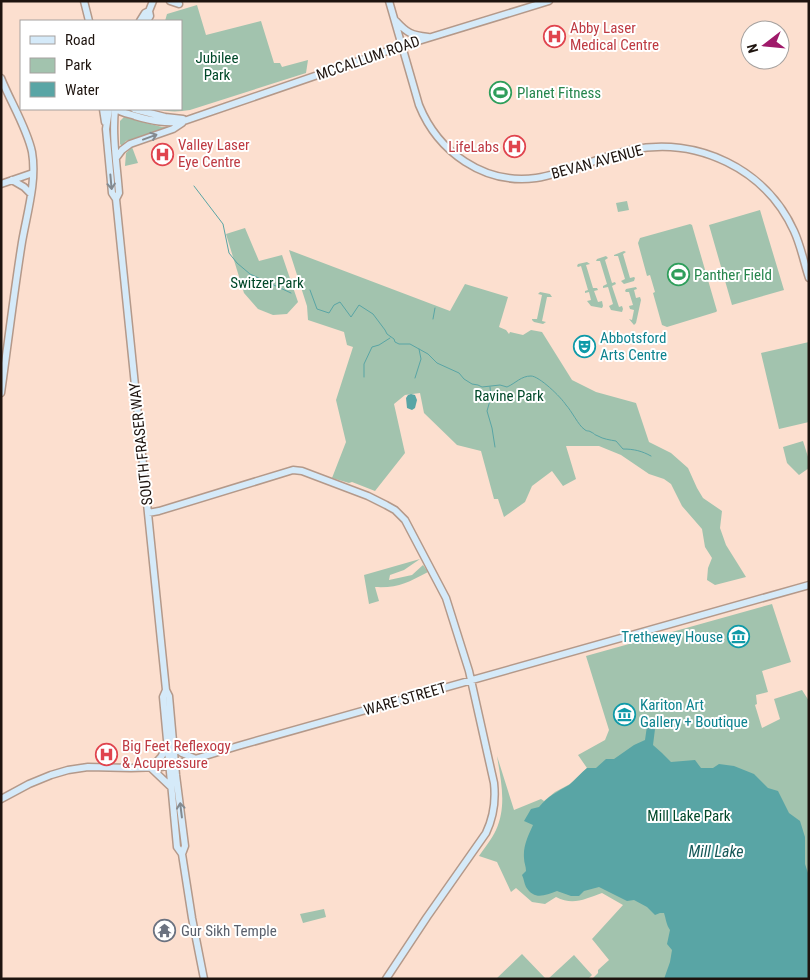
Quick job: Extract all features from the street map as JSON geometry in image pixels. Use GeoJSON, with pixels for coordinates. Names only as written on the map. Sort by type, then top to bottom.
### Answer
{"type":"FeatureCollection","features":[{"type":"Feature","properties":{"kind":"main road"},"geometry":{"type":"LineString","coordinates":[[84,1],[90,20]]}},
{"type":"Feature","properties":{"kind":"main road"},"geometry":{"type":"LineString","coordinates":[[148,20],[153,1]]}},
{"type":"Feature","properties":{"kind":"main road"},"geometry":{"type":"LineString","coordinates":[[170,1],[178,4]]}},
{"type":"Feature","properties":{"kind":"main road","name":"BEVAN AVENUE"},"geometry":{"type":"LineString","coordinates":[[389,1],[419,105],[428,123],[443,144],[465,162],[484,172],[500,176],[531,178],[545,176],[629,150],[643,148],[680,147],[718,157],[756,180],[780,207],[795,234],[809,278]]}},
{"type":"Feature","properties":{"kind":"main road","name":"MCCALLUM ROAD"},"geometry":{"type":"LineString","coordinates":[[118,110],[154,121],[173,123],[402,46],[549,1]]}},
{"type":"Feature","properties":{"kind":"main road"},"geometry":{"type":"LineString","coordinates":[[141,20],[145,13],[149,11]]}},
{"type":"Feature","properties":{"kind":"main road"},"geometry":{"type":"LineString","coordinates":[[394,19],[406,31],[415,36],[432,37]]}},
{"type":"Feature","properties":{"kind":"main road"},"geometry":{"type":"LineString","coordinates":[[1,78],[26,132],[32,150],[33,173],[1,393]]}},
{"type":"Feature","properties":{"kind":"main road"},"geometry":{"type":"LineString","coordinates":[[103,110],[106,129]]}},
{"type":"Feature","properties":{"kind":"main road","name":"SOUTH FRASER WAY"},"geometry":{"type":"LineString","coordinates":[[109,110],[106,129],[112,193],[116,198],[166,690],[163,696],[171,746],[171,787],[177,847],[182,854],[204,979]]}},
{"type":"Feature","properties":{"kind":"main road","name":"SOUTH FRASER WAY"},"geometry":{"type":"LineString","coordinates":[[116,110],[114,120],[119,193],[116,198]]}},
{"type":"Feature","properties":{"kind":"main road","name":"MCCALLUM ROAD"},"geometry":{"type":"LineString","coordinates":[[138,110],[165,117],[187,119]]}},
{"type":"Feature","properties":{"kind":"main road"},"geometry":{"type":"LineString","coordinates":[[116,158],[130,144],[173,129],[187,119]]}},
{"type":"Feature","properties":{"kind":"main road"},"geometry":{"type":"LineString","coordinates":[[1,184],[33,173]]}},
{"type":"Feature","properties":{"kind":"main road"},"geometry":{"type":"LineString","coordinates":[[12,180],[31,194]]}},
{"type":"Feature","properties":{"kind":"main road"},"geometry":{"type":"LineString","coordinates":[[148,513],[293,470],[302,471],[378,500],[395,510],[405,520],[435,575],[449,606],[471,680],[496,795],[493,814],[486,833],[386,979]]}},
{"type":"Feature","properties":{"kind":"main road","name":"WARE STREET"},"geometry":{"type":"LineString","coordinates":[[1,799],[29,784],[68,770],[88,767],[150,768],[172,765],[809,585]]}},
{"type":"Feature","properties":{"kind":"main road"},"geometry":{"type":"LineString","coordinates":[[171,787],[150,768],[171,746],[182,753],[196,758]]}},
{"type":"Feature","properties":{"kind":"main road","name":"SOUTH FRASER WAY"},"geometry":{"type":"LineString","coordinates":[[172,765],[185,846],[182,854]]}},
{"type":"Feature","properties":{"kind":"green space","name":"Jubilee Park"},"geometry":{"type":"Polygon","coordinates":[[[197,5],[206,35],[261,21],[274,63],[280,63],[282,67],[308,60],[306,73],[190,110],[165,111],[160,110],[182,110],[182,20],[165,20],[167,14],[197,5]]]}},
{"type":"Feature","properties":{"kind":"green space"},"geometry":{"type":"Polygon","coordinates":[[[124,117],[162,127],[170,127],[126,141],[122,146],[120,144],[120,121],[124,117]]]}},
{"type":"Feature","properties":{"kind":"green space"},"geometry":{"type":"Polygon","coordinates":[[[132,147],[138,163],[125,166],[126,153],[132,147]]]}},
{"type":"Feature","properties":{"kind":"green space"},"geometry":{"type":"Polygon","coordinates":[[[627,201],[629,210],[618,212],[616,203],[627,201]]]}},
{"type":"Feature","properties":{"kind":"green space"},"geometry":{"type":"Polygon","coordinates":[[[760,210],[784,290],[732,305],[709,225],[760,210]]]}},
{"type":"Feature","properties":{"kind":"green space","name":"Panther Field"},"geometry":{"type":"Polygon","coordinates":[[[692,225],[717,311],[667,327],[662,325],[653,293],[655,292],[650,275],[647,276],[638,243],[640,238],[692,225]]]}},
{"type":"Feature","properties":{"kind":"green space","name":"Switzer Park"},"geometry":{"type":"Polygon","coordinates":[[[245,228],[259,261],[282,255],[298,302],[287,314],[273,315],[258,309],[244,293],[226,234],[245,228]]]}},
{"type":"Feature","properties":{"kind":"green space","name":"Ravine Park"},"geometry":{"type":"Polygon","coordinates":[[[289,250],[450,311],[465,284],[508,297],[499,327],[506,330],[509,334],[510,332],[523,335],[531,330],[542,332],[572,380],[596,392],[636,403],[649,442],[671,453],[688,468],[703,498],[722,511],[720,528],[726,545],[746,577],[715,585],[707,580],[708,568],[712,558],[705,547],[702,529],[682,506],[671,484],[664,479],[649,474],[621,455],[599,446],[566,446],[576,479],[563,486],[552,471],[532,486],[525,502],[504,517],[498,499],[494,499],[481,451],[457,445],[424,413],[420,393],[405,395],[394,404],[405,453],[375,491],[352,482],[349,483],[332,478],[346,442],[336,400],[353,347],[347,345],[344,332],[308,320],[307,306],[289,250]]]}},
{"type":"Feature","properties":{"kind":"green space"},"geometry":{"type":"Polygon","coordinates":[[[626,252],[623,254],[630,278],[635,278],[634,281],[624,284],[621,281],[625,279],[618,256],[614,255],[626,252]]]}},
{"type":"Feature","properties":{"kind":"green space"},"geometry":{"type":"Polygon","coordinates":[[[606,256],[608,258],[605,260],[612,283],[615,282],[616,284],[612,286],[619,307],[622,306],[622,312],[611,310],[609,306],[613,304],[608,287],[603,288],[607,284],[600,261],[596,261],[606,256]]]}},
{"type":"Feature","properties":{"kind":"green space"},"geometry":{"type":"Polygon","coordinates":[[[587,262],[590,264],[586,265],[593,288],[598,290],[594,291],[598,302],[602,301],[602,308],[591,306],[587,301],[591,300],[589,292],[585,293],[588,290],[581,266],[577,266],[587,262]]]}},
{"type":"Feature","properties":{"kind":"green space"},"geometry":{"type":"Polygon","coordinates":[[[636,287],[637,289],[634,290],[636,298],[640,297],[641,300],[634,325],[629,319],[632,320],[634,310],[630,309],[629,306],[633,305],[629,292],[625,291],[626,289],[636,287]]]}},
{"type":"Feature","properties":{"kind":"green space"},"geometry":{"type":"Polygon","coordinates":[[[540,292],[550,294],[552,297],[547,297],[542,321],[546,322],[543,324],[532,320],[537,319],[542,295],[538,294],[540,292]]]}},
{"type":"Feature","properties":{"kind":"green space"},"geometry":{"type":"Polygon","coordinates":[[[809,342],[809,422],[779,429],[761,353],[809,342]]]}},
{"type":"Feature","properties":{"kind":"green space"},"geometry":{"type":"Polygon","coordinates":[[[803,441],[809,460],[809,468],[799,475],[787,463],[783,447],[803,441]]]}},
{"type":"Feature","properties":{"kind":"green space"},"geometry":{"type":"Polygon","coordinates":[[[420,559],[404,570],[390,575],[389,580],[412,575],[423,565],[428,572],[403,584],[390,587],[375,587],[379,601],[369,604],[364,575],[420,559]]]}},
{"type":"Feature","properties":{"kind":"green space","name":"Mill Lake Park"},"geometry":{"type":"Polygon","coordinates":[[[772,604],[791,662],[762,671],[768,692],[756,695],[757,704],[755,705],[762,728],[780,719],[774,699],[802,690],[809,701],[809,979],[592,979],[598,973],[598,970],[609,960],[592,939],[623,905],[602,893],[579,901],[562,900],[556,897],[545,904],[532,902],[516,888],[511,892],[497,862],[479,856],[494,833],[501,812],[502,793],[497,756],[514,810],[541,799],[544,801],[555,792],[570,784],[587,768],[578,755],[605,740],[609,730],[586,656],[772,604]]]}},
{"type":"Feature","properties":{"kind":"green space"},"geometry":{"type":"Polygon","coordinates":[[[324,909],[326,917],[303,923],[300,914],[324,909]]]}},
{"type":"Feature","properties":{"kind":"green space"},"geometry":{"type":"Polygon","coordinates":[[[522,954],[546,979],[496,979],[522,954]]]}},
{"type":"Feature","properties":{"kind":"green space"},"geometry":{"type":"Polygon","coordinates":[[[574,955],[592,975],[588,979],[548,979],[574,955]]]}},
{"type":"Feature","properties":{"kind":"water"},"geometry":{"type":"Polygon","coordinates":[[[411,394],[415,395],[417,400],[415,408],[412,410],[407,408],[406,398],[411,394]]]}},
{"type":"Feature","properties":{"kind":"water","name":"Mill Lake"},"geometry":{"type":"Polygon","coordinates":[[[647,726],[655,729],[653,745],[671,762],[695,760],[701,768],[713,768],[719,764],[734,766],[754,774],[768,788],[778,791],[789,813],[800,821],[805,837],[805,864],[809,876],[809,979],[664,979],[672,950],[667,944],[670,930],[664,913],[655,915],[647,907],[634,900],[627,901],[599,887],[584,891],[579,896],[571,896],[557,891],[540,896],[533,894],[526,887],[522,875],[526,871],[524,849],[533,825],[524,821],[531,809],[539,807],[549,797],[569,785],[587,768],[596,768],[606,759],[614,759],[645,740],[647,726]]]}},
{"type":"Feature","properties":{"kind":"waterway"},"geometry":{"type":"LineString","coordinates":[[194,186],[223,224],[229,253],[237,263],[250,274],[291,293]]}},
{"type":"Feature","properties":{"kind":"waterway"},"geometry":{"type":"LineString","coordinates":[[310,290],[317,309],[329,313],[334,305],[340,302],[351,317],[359,305],[373,314],[395,342],[410,344],[428,354],[437,363],[459,373],[472,384],[482,387],[500,385],[507,387],[524,377],[535,377],[560,397],[585,430],[602,438],[616,441],[623,449],[631,449],[651,456]]}},
{"type":"Feature","properties":{"kind":"waterway"},"geometry":{"type":"LineString","coordinates":[[433,319],[435,308]]}},
{"type":"Feature","properties":{"kind":"waterway"},"geometry":{"type":"LineString","coordinates":[[364,377],[364,364],[372,347],[390,338]]}},
{"type":"Feature","properties":{"kind":"waterway"},"geometry":{"type":"LineString","coordinates":[[415,378],[421,359],[419,349]]}},
{"type":"Feature","properties":{"kind":"waterway"},"geometry":{"type":"LineString","coordinates":[[490,387],[491,397],[487,411],[495,447]]}},
{"type":"Feature","properties":{"kind":"place","name":"Abby Laser Medical Centre"},"geometry":{"type":"Point","coordinates":[554,37]}},
{"type":"Feature","properties":{"kind":"place","name":"Planet Fitness"},"geometry":{"type":"Point","coordinates":[501,93]}},
{"type":"Feature","properties":{"kind":"place","name":"LifeLabs"},"geometry":{"type":"Point","coordinates":[515,147]}},
{"type":"Feature","properties":{"kind":"place","name":"Valley Laser Eye Centre"},"geometry":{"type":"Point","coordinates":[162,154]}},
{"type":"Feature","properties":{"kind":"place","name":"Panther Field"},"geometry":{"type":"Point","coordinates":[678,275]}},
{"type":"Feature","properties":{"kind":"place","name":"Abbotsford Arts Centre"},"geometry":{"type":"Point","coordinates":[584,347]}},
{"type":"Feature","properties":{"kind":"place","name":"Trethewey House"},"geometry":{"type":"Point","coordinates":[739,637]}},
{"type":"Feature","properties":{"kind":"place","name":"Kariton Art Gallery + Boutique"},"geometry":{"type":"Point","coordinates":[624,714]}},
{"type":"Feature","properties":{"kind":"place","name":"Big Feet Reflexogy & Acupressure"},"geometry":{"type":"Point","coordinates":[106,755]}},
{"type":"Feature","properties":{"kind":"place","name":"Gur Sikh Temple"},"geometry":{"type":"Point","coordinates":[165,931]}}]}
